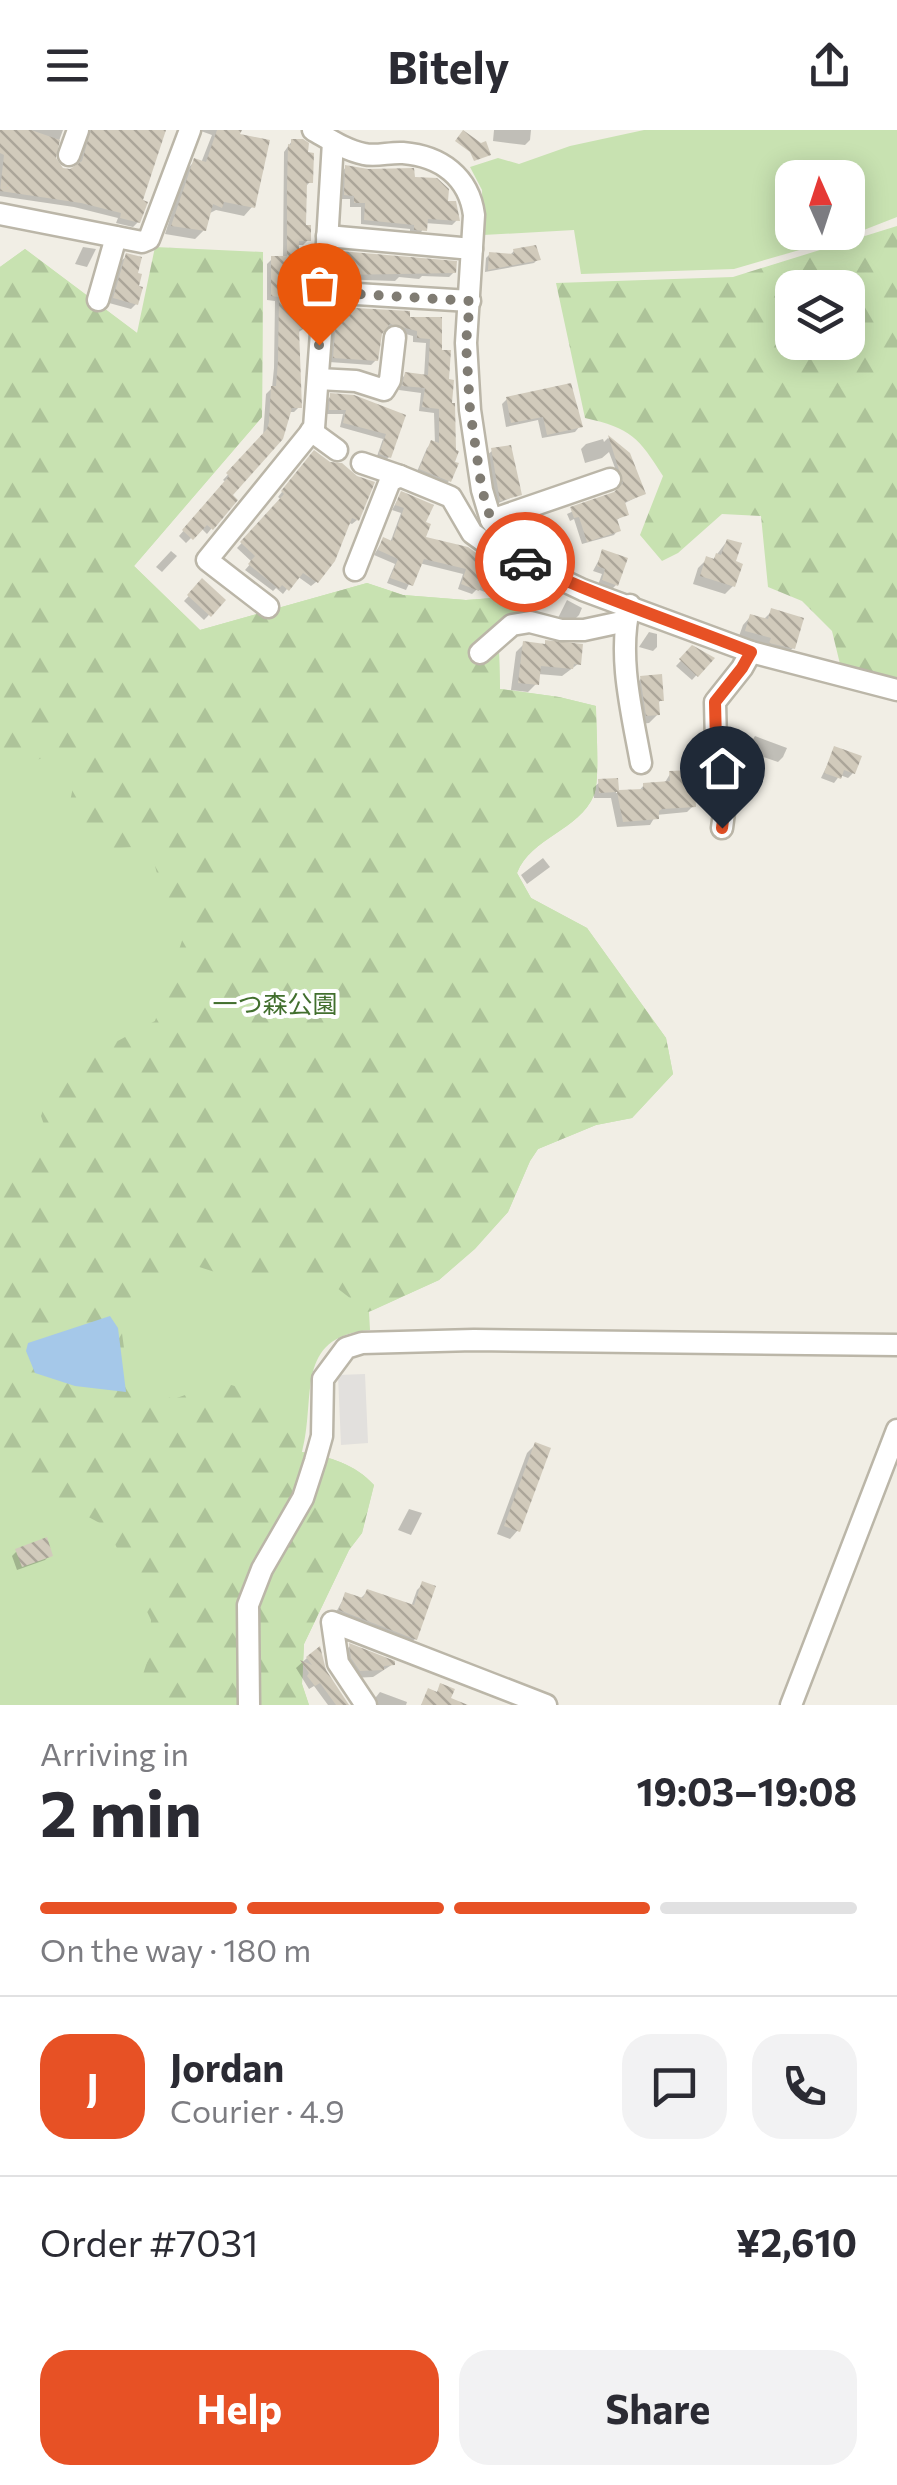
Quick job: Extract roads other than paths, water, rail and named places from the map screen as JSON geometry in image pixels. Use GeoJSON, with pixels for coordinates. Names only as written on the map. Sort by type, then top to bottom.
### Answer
{"type":"FeatureCollection","features":[{"type":"Feature","properties":{"kind":"street"},"geometry":{"type":"LineString","coordinates":[[69,155],[78,130]]}},
{"type":"Feature","properties":{"kind":"street"},"geometry":{"type":"LineString","coordinates":[[0,214],[142,242],[149,239],[190,130]]}},
{"type":"Feature","properties":{"kind":"street"},"geometry":{"type":"LineString","coordinates":[[314,130],[365,155],[402,153],[429,158],[448,167],[471,197],[466,343],[470,410],[482,490],[491,520],[524,562],[628,613],[751,652],[897,690]]}},
{"type":"Feature","properties":{"kind":"street"},"geometry":{"type":"LineString","coordinates":[[268,607],[207,560],[311,432],[333,142]]}},
{"type":"Feature","properties":{"kind":"street"},"geometry":{"type":"LineString","coordinates":[[98,300],[116,236]]}},
{"type":"Feature","properties":{"kind":"street"},"geometry":{"type":"LineString","coordinates":[[328,236],[472,249]]}},
{"type":"Feature","properties":{"kind":"street"},"geometry":{"type":"LineString","coordinates":[[324,292],[470,301]]}},
{"type":"Feature","properties":{"kind":"street"},"geometry":{"type":"LineString","coordinates":[[318,379],[356,381],[384,390],[390,380],[395,337]]}},
{"type":"Feature","properties":{"kind":"street"},"geometry":{"type":"LineString","coordinates":[[311,432],[338,450]]}},
{"type":"Feature","properties":{"kind":"street"},"geometry":{"type":"LineString","coordinates":[[362,463],[452,497],[472,532],[490,546],[504,538]]}},
{"type":"Feature","properties":{"kind":"street"},"geometry":{"type":"LineString","coordinates":[[355,570],[390,480],[400,476]]}},
{"type":"Feature","properties":{"kind":"street"},"geometry":{"type":"LineString","coordinates":[[491,520],[610,479]]}},
{"type":"Feature","properties":{"kind":"street"},"geometry":{"type":"LineString","coordinates":[[480,653],[512,625],[530,622],[562,630],[584,630],[628,613]]}},
{"type":"Feature","properties":{"kind":"street"},"geometry":{"type":"LineString","coordinates":[[628,613],[629,695],[641,763]]}},
{"type":"Feature","properties":{"kind":"street"},"geometry":{"type":"LineString","coordinates":[[722,828],[726,797],[716,742],[715,702],[751,652]]}},
{"type":"Feature","properties":{"kind":"street"},"geometry":{"type":"LineString","coordinates":[[249,1705],[248,1605],[262,1569],[303,1498],[322,1436],[323,1379],[346,1348],[362,1342],[474,1340],[897,1345]]}},
{"type":"Feature","properties":{"kind":"street"},"geometry":{"type":"LineString","coordinates":[[792,1705],[897,1430]]}},
{"type":"Feature","properties":{"kind":"street"},"geometry":{"type":"LineString","coordinates":[[366,1705],[338,1663],[332,1622],[546,1705]]}},
{"type":"Feature","properties":{"kind":"water"},"geometry":{"type":"Polygon","coordinates":[[[110,1316],[118,1328],[126,1392],[75,1386],[35,1373],[26,1351],[28,1343],[110,1316]]]}},
{"type":"Feature","properties":{"kind":"park label","name":"一つ森公園"},"geometry":{"type":"Point","coordinates":[275,1003]}}]}
